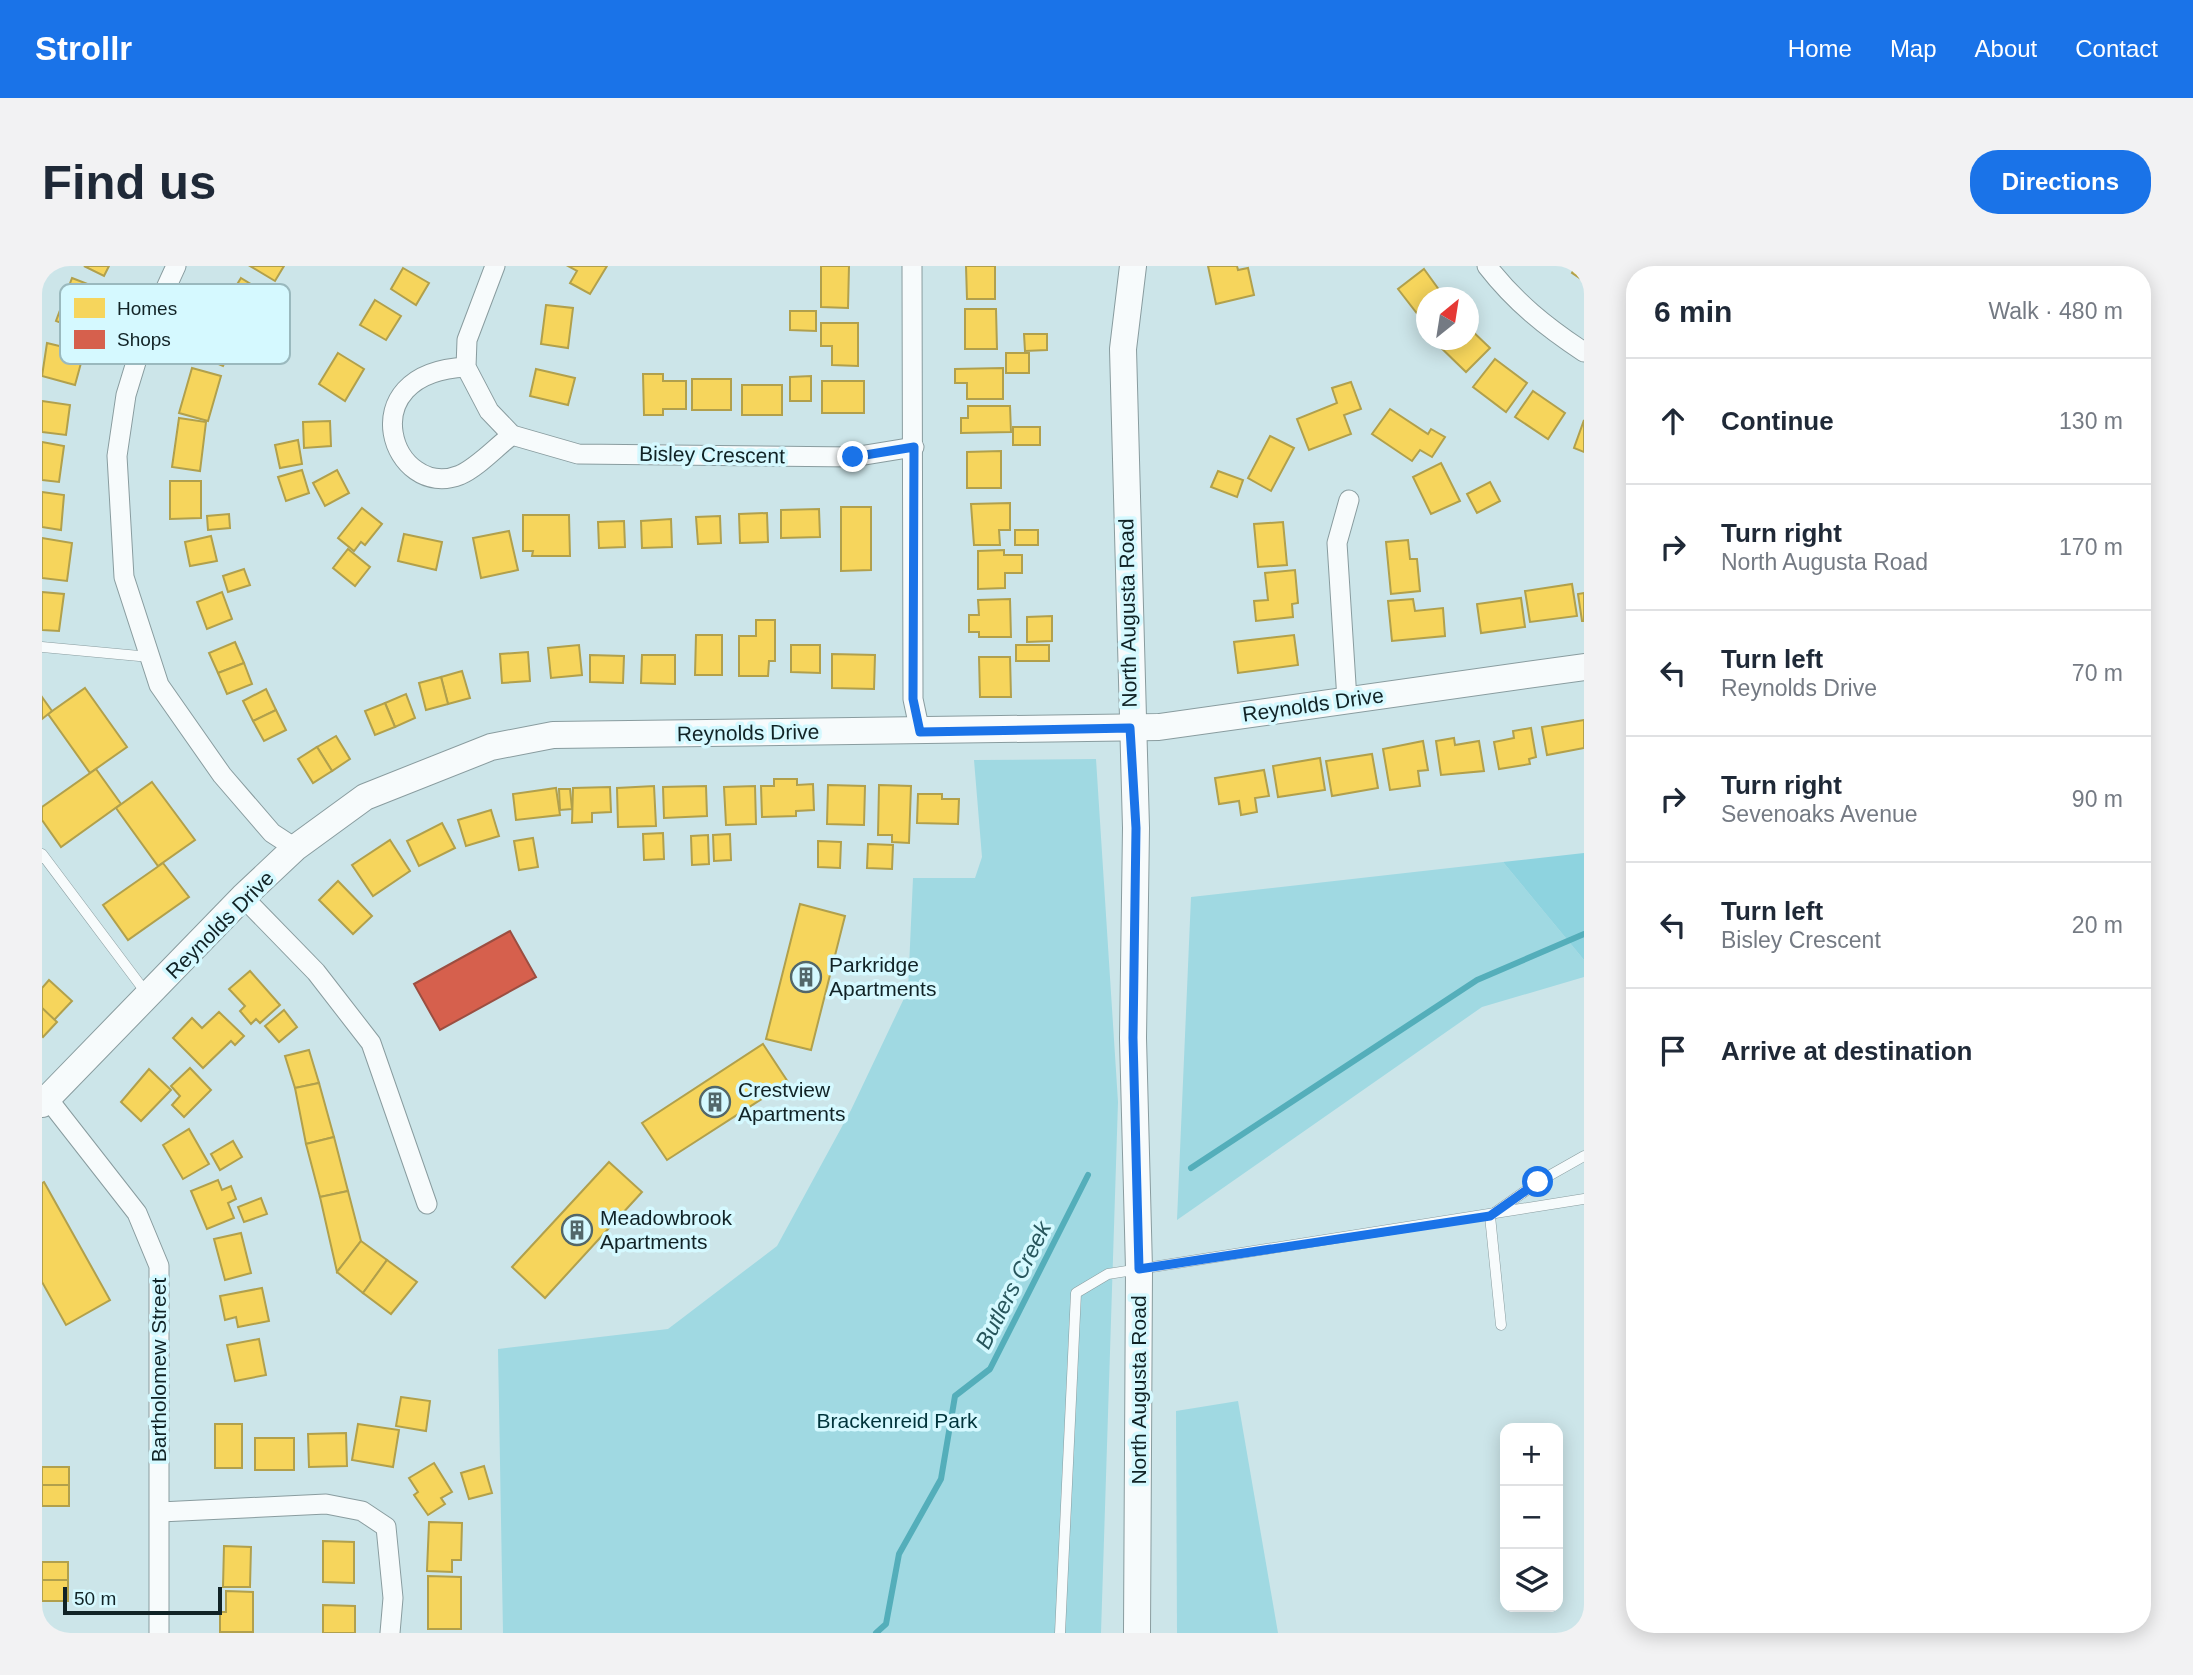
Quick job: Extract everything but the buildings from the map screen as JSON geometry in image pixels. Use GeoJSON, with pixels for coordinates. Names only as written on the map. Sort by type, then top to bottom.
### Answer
{"type":"FeatureCollection","features":[{"type":"Feature","properties":{"kind":"street"},"geometry":{"type":"LineString","coordinates":[[168,284],[176,266]]}},
{"type":"Feature","properties":{"kind":"street"},"geometry":{"type":"LineString","coordinates":[[466,367],[440,369],[414,383],[392,407],[391,436],[405,462],[433,478],[460,475],[512,435],[489,411],[466,367],[467,340],[495,266]]}},
{"type":"Feature","properties":{"kind":"street"},"geometry":{"type":"LineString","coordinates":[[912,266],[913,699],[920,732]]}},
{"type":"Feature","properties":{"kind":"street","name":"North Augusta Road"},"geometry":{"type":"LineString","coordinates":[[1133,266],[1122,349],[1130,728],[1136,828],[1133,1038],[1139,1269],[1137,1633]]}},
{"type":"Feature","properties":{"kind":"street"},"geometry":{"type":"LineString","coordinates":[[1487,266],[1510,296],[1547,327],[1584,352]]}},
{"type":"Feature","properties":{"kind":"street"},"geometry":{"type":"LineString","coordinates":[[135,364],[125,395],[117,456],[124,577],[159,685],[222,775],[272,833],[295,848]]}},
{"type":"Feature","properties":{"kind":"street","name":"Bisley Crescent"},"geometry":{"type":"LineString","coordinates":[[512,435],[578,454],[853,457],[914,447]]}},
{"type":"Feature","properties":{"kind":"street"},"geometry":{"type":"LineString","coordinates":[[1347,700],[1337,543],[1349,500]]}},
{"type":"Feature","properties":{"kind":"street","name":"Reynolds Drive"},"geometry":{"type":"LineString","coordinates":[[45,1102],[243,897],[267,878],[295,848],[365,797],[423,771],[491,747],[553,735],[1130,728],[1584,667]]}},
{"type":"Feature","properties":{"kind":"street"},"geometry":{"type":"LineString","coordinates":[[243,897],[316,972],[371,1043],[427,1204]]}},
{"type":"Feature","properties":{"kind":"street","name":"Bartholomew Street"},"geometry":{"type":"LineString","coordinates":[[45,1102],[136,1213],[159,1266],[159,1633]]}},
{"type":"Feature","properties":{"kind":"street"},"geometry":{"type":"LineString","coordinates":[[160,1512],[196,1508],[326,1504],[362,1511],[386,1527],[393,1598],[390,1633]]}},
{"type":"Feature","properties":{"kind":"lane"},"geometry":{"type":"LineString","coordinates":[[42,647],[150,657]]}},
{"type":"Feature","properties":{"kind":"lane"},"geometry":{"type":"LineString","coordinates":[[42,854],[149,997]]}},
{"type":"Feature","properties":{"kind":"lane"},"geometry":{"type":"LineString","coordinates":[[1490,1216],[1538,1182],[1584,1156]]}},
{"type":"Feature","properties":{"kind":"lane"},"geometry":{"type":"LineString","coordinates":[[1060,1633],[1076,1293],[1108,1274],[1490,1216],[1584,1199]]}},
{"type":"Feature","properties":{"kind":"lane"},"geometry":{"type":"LineString","coordinates":[[1490,1216],[1501,1325]]}},
{"type":"Feature","properties":{"kind":"green space","name":"Brackenreid Park"},"geometry":{"type":"Polygon","coordinates":[[[1096,759],[1118,1102],[1101,1633],[503,1633],[498,1349],[668,1329],[777,1246],[851,1110],[908,990],[913,878],[975,878],[982,857],[974,760],[1096,759]]]}},
{"type":"Feature","properties":{"kind":"green space"},"geometry":{"type":"Polygon","coordinates":[[[1503,862],[1584,960],[1584,977],[1482,1007],[1177,1220],[1191,897],[1503,862]]]}},
{"type":"Feature","properties":{"kind":"green space"},"geometry":{"type":"Polygon","coordinates":[[[1238,1401],[1278,1633],[1177,1633],[1176,1411],[1238,1401]]]}},
{"type":"Feature","properties":{"kind":"shaded area"},"geometry":{"type":"Polygon","coordinates":[[[1584,853],[1584,960],[1503,862],[1584,853]]]}},
{"type":"Feature","properties":{"kind":"waterway","name":"Butlers Creek"},"geometry":{"type":"LineString","coordinates":[[1191,1168],[1477,980],[1584,934]]}},
{"type":"Feature","properties":{"kind":"waterway","name":"Butlers Creek"},"geometry":{"type":"LineString","coordinates":[[876,1633],[886,1624],[899,1554],[941,1479],[955,1396],[990,1369],[1088,1175]]}},
{"type":"Feature","properties":{"kind":"place","name":"Parkridge Apartments"},"geometry":{"type":"Point","coordinates":[806,977]}},
{"type":"Feature","properties":{"kind":"place","name":"Crestview Apartments"},"geometry":{"type":"Point","coordinates":[715,1102]}},
{"type":"Feature","properties":{"kind":"place","name":"Meadowbrook Apartments"},"geometry":{"type":"Point","coordinates":[577,1230]}},
{"type":"Feature","properties":{"kind":"route"},"geometry":{"type":"LineString","coordinates":[[853,457],[914,447],[913,699],[920,732],[1130,728],[1136,828],[1133,1038],[1139,1269],[1490,1216],[1538,1182]]}}]}
